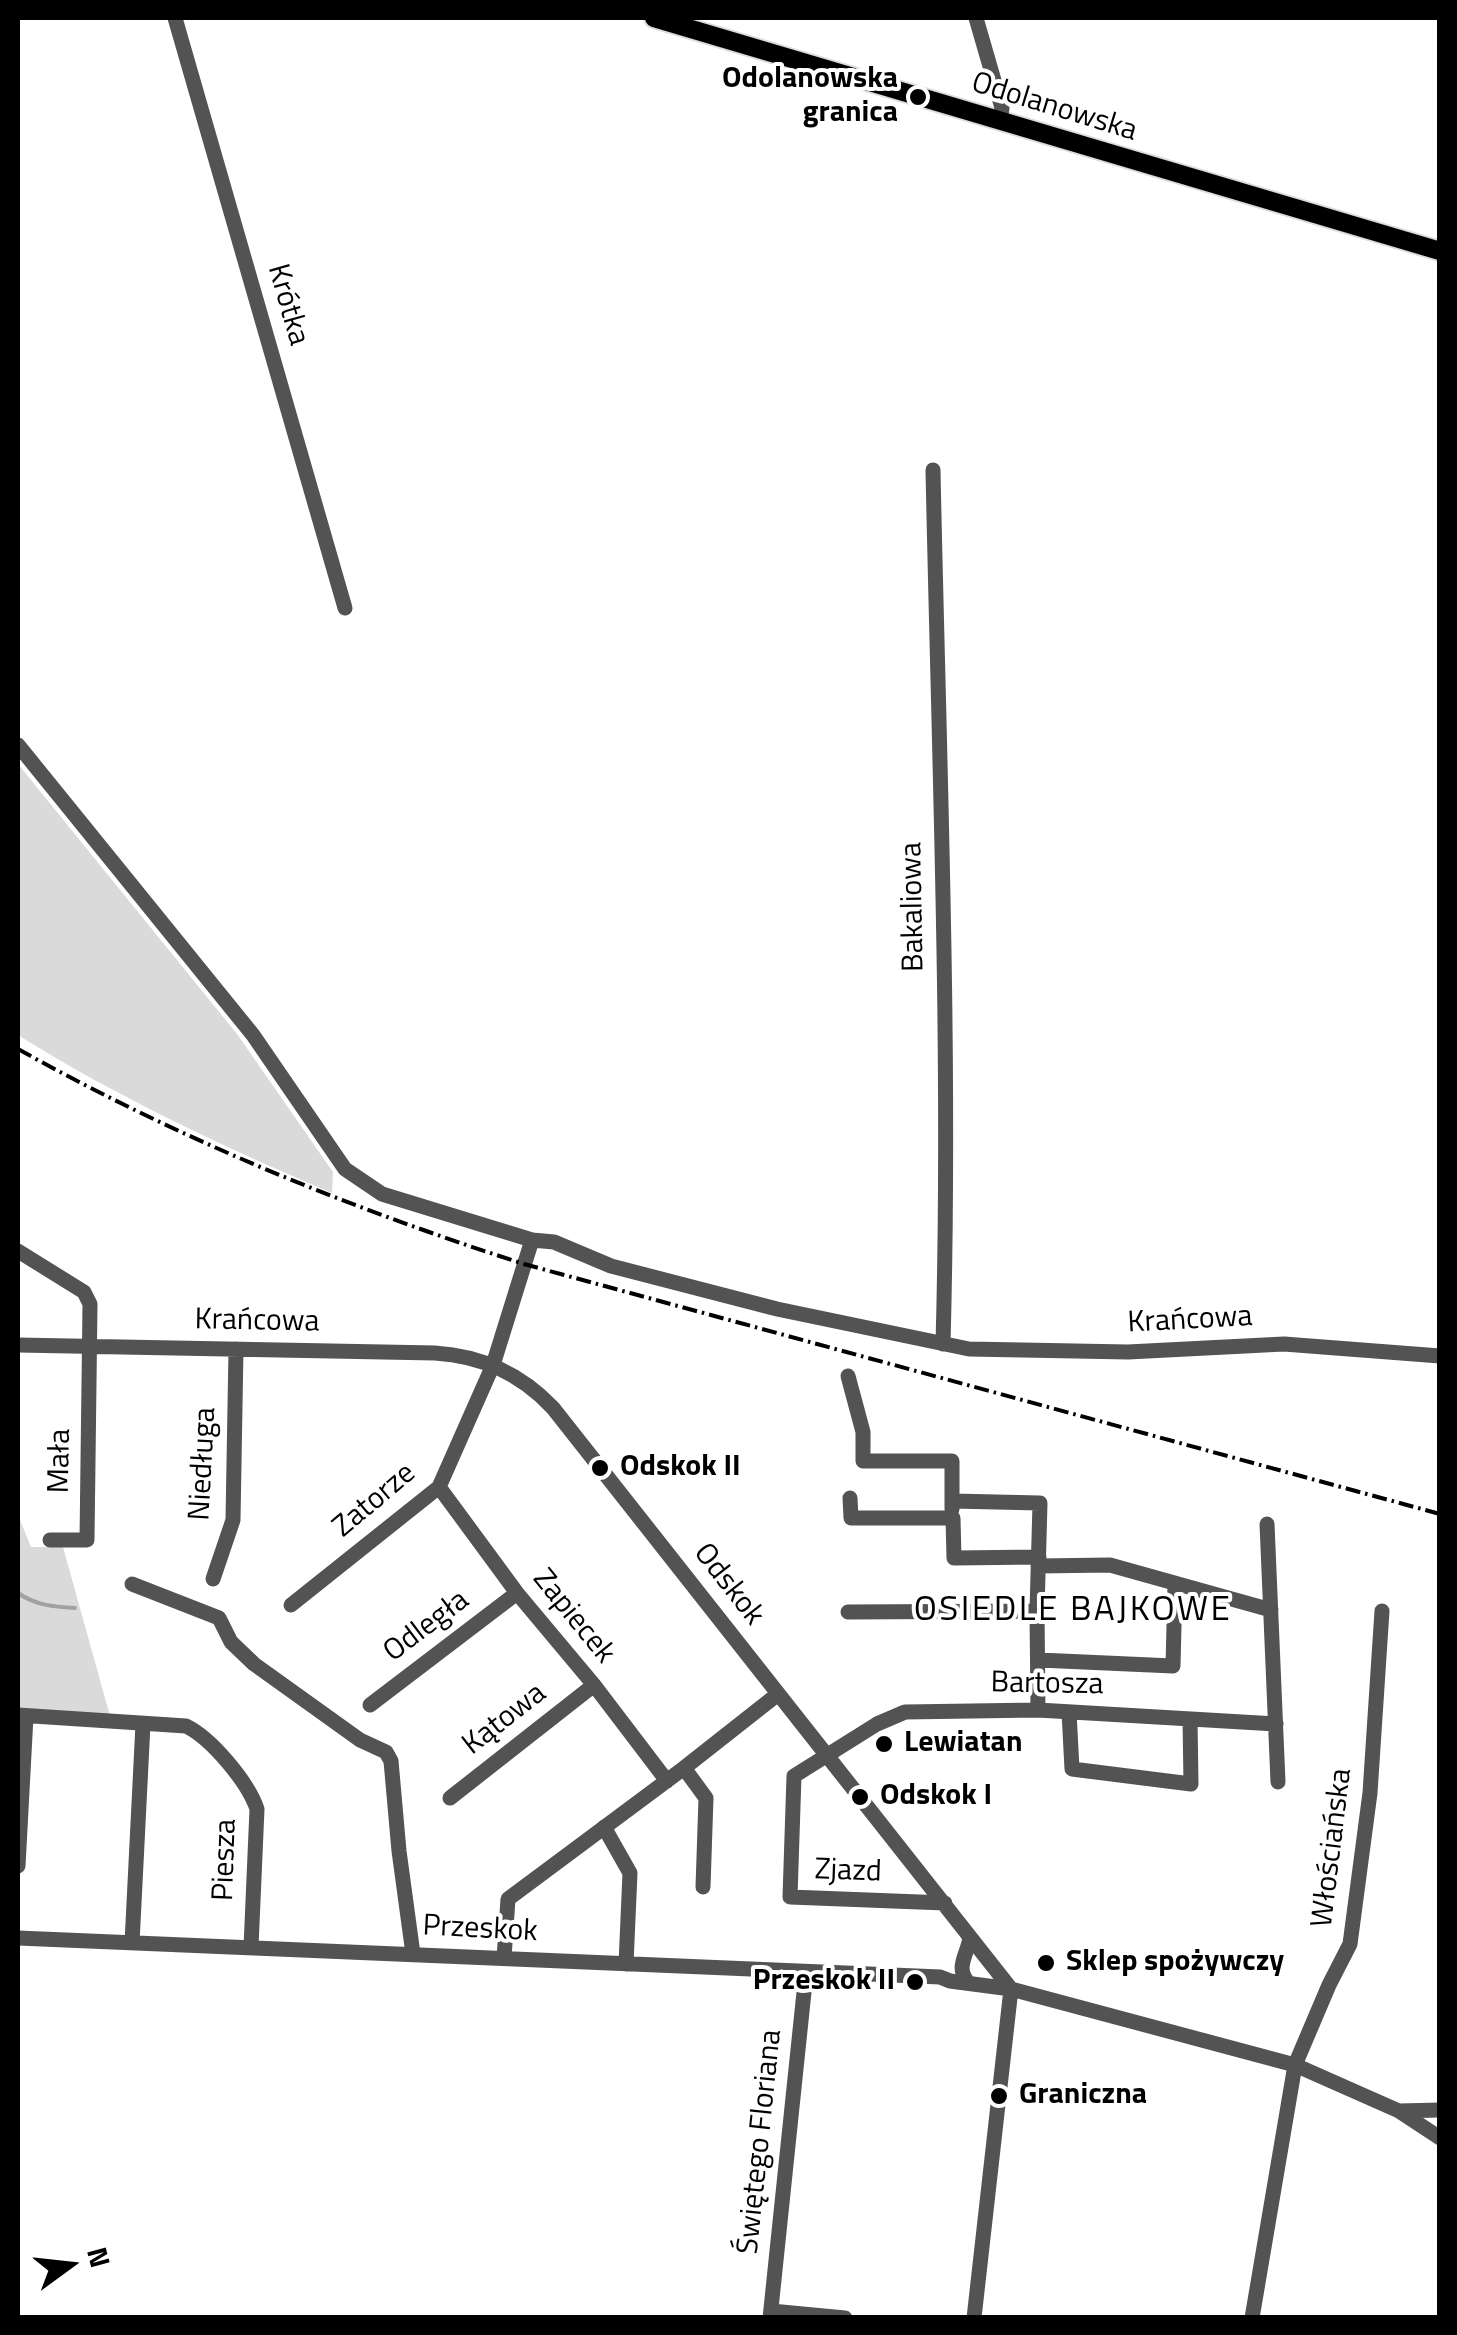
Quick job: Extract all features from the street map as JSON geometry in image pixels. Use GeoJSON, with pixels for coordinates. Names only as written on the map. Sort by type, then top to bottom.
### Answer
{"type":"FeatureCollection","features":[{"type":"Feature","properties":{"kind":"main road","name":"Odolanowska"},"geometry":{"type":"LineString","coordinates":[[654,18],[1440,251]]}},
{"type":"Feature","properties":{"kind":"street","name":"Krótka"},"geometry":{"type":"LineString","coordinates":[[175,18],[345,608]]}},
{"type":"Feature","properties":{"kind":"street"},"geometry":{"type":"LineString","coordinates":[[976,18],[1002,108],[1000,121]]}},
{"type":"Feature","properties":{"kind":"street","name":"Bakaliowa"},"geometry":{"type":"LineString","coordinates":[[933,470],[946,1174],[943,1344]]}},
{"type":"Feature","properties":{"kind":"street","name":"Krańcowa"},"geometry":{"type":"LineString","coordinates":[[18,745],[253,1036],[346,1170],[382,1194],[532,1240],[554,1242],[612,1266],[777,1310],[969,1349],[1128,1352],[1284,1344],[1440,1356]]}},
{"type":"Feature","properties":{"kind":"street"},"geometry":{"type":"LineString","coordinates":[[493,1365],[532,1240]]}},
{"type":"Feature","properties":{"kind":"street"},"geometry":{"type":"LineString","coordinates":[[18,1251],[78,1287],[88,1298],[90,1346]]}},
{"type":"Feature","properties":{"kind":"street","name":"Krańcowa"},"geometry":{"type":"LineString","coordinates":[[18,1345],[435,1353],[456,1354],[493,1365]]}},
{"type":"Feature","properties":{"kind":"street","name":"Mała"},"geometry":{"type":"LineString","coordinates":[[50,1540],[88,1540],[90,1346]]}},
{"type":"Feature","properties":{"kind":"street","name":"Niedługa"},"geometry":{"type":"LineString","coordinates":[[213,1579],[233,1520],[236,1349]]}},
{"type":"Feature","properties":{"kind":"street","name":"Zatorze"},"geometry":{"type":"LineString","coordinates":[[291,1605],[439,1487],[493,1365]]}},
{"type":"Feature","properties":{"kind":"street","name":"Odskok"},"geometry":{"type":"LineString","coordinates":[[493,1365],[529,1385],[553,1408],[1010,1989]]}},
{"type":"Feature","properties":{"kind":"street"},"geometry":{"type":"LineString","coordinates":[[848,1376],[863,1432],[862,1461],[952,1461],[954,1558],[1110,1565],[1271,1610]]}},
{"type":"Feature","properties":{"kind":"street","name":"Zapiecek"},"geometry":{"type":"LineString","coordinates":[[439,1487],[517,1593],[667,1780]]}},
{"type":"Feature","properties":{"kind":"street"},"geometry":{"type":"LineString","coordinates":[[850,1498],[851,1518],[1040,1502],[1038,1710]]}},
{"type":"Feature","properties":{"kind":"street"},"geometry":{"type":"LineString","coordinates":[[1267,1524],[1278,1782]]}},
{"type":"Feature","properties":{"kind":"street"},"geometry":{"type":"LineString","coordinates":[[132,1584],[220,1618],[231,1642],[254,1664],[360,1740],[386,1752],[392,1762],[412,1954]]}},
{"type":"Feature","properties":{"kind":"street"},"geometry":{"type":"LineString","coordinates":[[1040,1660],[1173,1666],[1174,1585]]}},
{"type":"Feature","properties":{"kind":"street","name":"Odległa"},"geometry":{"type":"LineString","coordinates":[[370,1705],[517,1593]]}},
{"type":"Feature","properties":{"kind":"street","name":"Włościańska"},"geometry":{"type":"LineString","coordinates":[[1252,2318],[1295,2065],[1350,1944],[1370,1793],[1382,1610]]}},
{"type":"Feature","properties":{"kind":"street"},"geometry":{"type":"LineString","coordinates":[[848,1612],[1038,1611]]}},
{"type":"Feature","properties":{"kind":"street","name":"Kątowa"},"geometry":{"type":"LineString","coordinates":[[450,1798],[594,1685]]}},
{"type":"Feature","properties":{"kind":"street"},"geometry":{"type":"LineString","coordinates":[[504,1958],[508,1899],[778,1694]]}},
{"type":"Feature","properties":{"kind":"street","name":"Bartosza"},"geometry":{"type":"LineString","coordinates":[[828,1756],[877,1724],[905,1712],[1038,1710],[1276,1724]]}},
{"type":"Feature","properties":{"kind":"street"},"geometry":{"type":"LineString","coordinates":[[1069,1712],[1072,1769],[1192,1784],[1190,1719]]}},
{"type":"Feature","properties":{"kind":"street","name":"Piesza"},"geometry":{"type":"LineString","coordinates":[[18,1866],[22,1716],[186,1726],[208,1741],[254,1799],[257,1820],[251,1947]]}},
{"type":"Feature","properties":{"kind":"street"},"geometry":{"type":"LineString","coordinates":[[132,1943],[142,1724]]}},
{"type":"Feature","properties":{"kind":"street","name":"Zjazd"},"geometry":{"type":"LineString","coordinates":[[828,1756],[794,1776],[790,1897],[945,1903]]}},
{"type":"Feature","properties":{"kind":"street"},"geometry":{"type":"LineString","coordinates":[[684,1768],[706,1798],[703,1887]]}},
{"type":"Feature","properties":{"kind":"street"},"geometry":{"type":"LineString","coordinates":[[604,1827],[630,1873],[626,1964]]}},
{"type":"Feature","properties":{"kind":"street","name":"Przeskok"},"geometry":{"type":"LineString","coordinates":[[18,1938],[940,1978],[1010,1989],[1295,2065],[1400,2111]]}},
{"type":"Feature","properties":{"kind":"street"},"geometry":{"type":"LineString","coordinates":[[940,1978],[963,1960],[973,1953],[989,1960],[992,1974],[974,1983],[961,1973],[963,1960],[970,1938]]}},
{"type":"Feature","properties":{"kind":"street","name":"Świętego Floriana"},"geometry":{"type":"LineString","coordinates":[[771,2314],[806,1972]]}},
{"type":"Feature","properties":{"kind":"street"},"geometry":{"type":"LineString","coordinates":[[974,2318],[1010,1989]]}},
{"type":"Feature","properties":{"kind":"street"},"geometry":{"type":"LineString","coordinates":[[1400,2111],[1440,2110]]}},
{"type":"Feature","properties":{"kind":"street"},"geometry":{"type":"LineString","coordinates":[[1400,2111],[1440,2138]]}},
{"type":"Feature","properties":{"kind":"street"},"geometry":{"type":"LineString","coordinates":[[771,2314],[845,2318]]}},
{"type":"Feature","properties":{"kind":"shaded area"},"geometry":{"type":"Polygon","coordinates":[[[18,764],[237,1034],[333,1172],[332,1193],[172,1120],[18,1035],[18,764]]]}},
{"type":"Feature","properties":{"kind":"shaded area"},"geometry":{"type":"Polygon","coordinates":[[[18,1515],[31,1547],[63,1547],[110,1716],[18,1710],[18,1515]]]}},
{"type":"Feature","properties":{"kind":"waterway"},"geometry":{"type":"LineString","coordinates":[[18,1593],[45,1605],[75,1608]]}},
{"type":"Feature","properties":{"kind":"railway"},"geometry":{"type":"LineString","coordinates":[[18,1049],[141,1113],[266,1169],[393,1219],[524,1264],[1440,1514]]}},
{"type":"Feature","properties":{"kind":"place","name":"Odolanowska granica"},"geometry":{"type":"Point","coordinates":[918,97]}},
{"type":"Feature","properties":{"kind":"place","name":"Odskok II"},"geometry":{"type":"Point","coordinates":[600,1468]}},
{"type":"Feature","properties":{"kind":"place","name":"Lewiatan"},"geometry":{"type":"Point","coordinates":[884,1744]}},
{"type":"Feature","properties":{"kind":"place","name":"Odskok I"},"geometry":{"type":"Point","coordinates":[860,1797]}},
{"type":"Feature","properties":{"kind":"place","name":"Sklep spożywczy"},"geometry":{"type":"Point","coordinates":[1046,1963]}},
{"type":"Feature","properties":{"kind":"place","name":"Przeskok II"},"geometry":{"type":"Point","coordinates":[915,1982]}},
{"type":"Feature","properties":{"kind":"place","name":"Graniczna"},"geometry":{"type":"Point","coordinates":[999,2096]}},
{"type":"Feature","properties":{"kind":"district","name":"OSIEDLE BAJKOWE"},"geometry":{"type":"Point","coordinates":[1073,1611]}}]}
